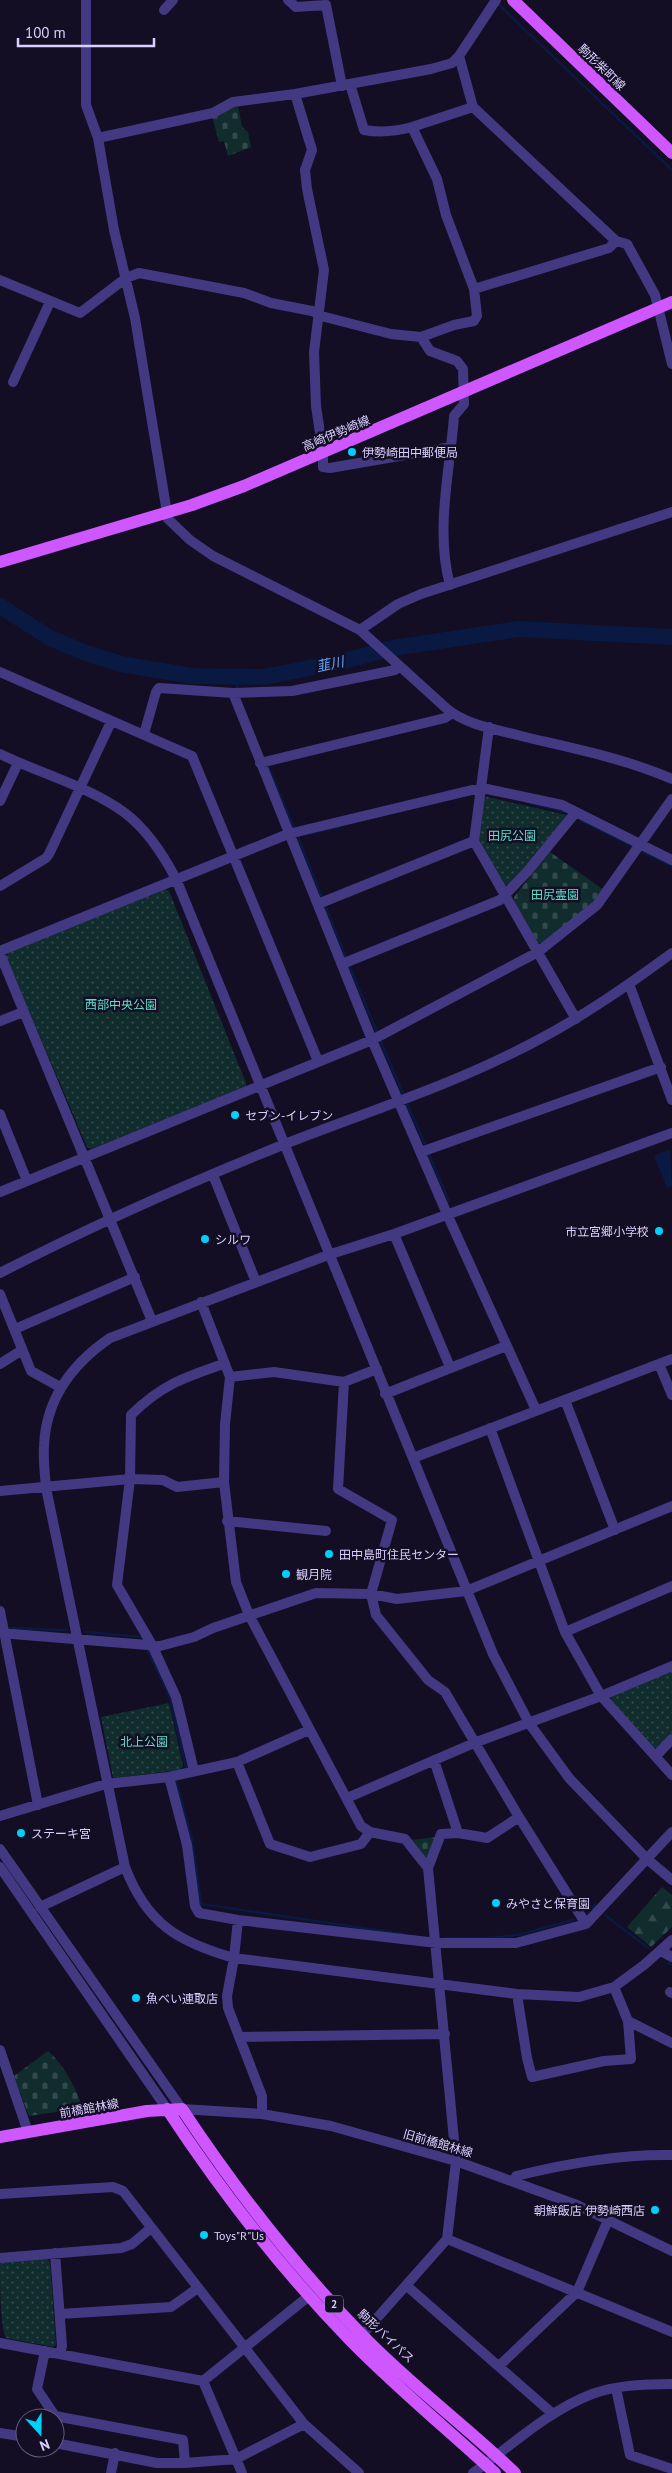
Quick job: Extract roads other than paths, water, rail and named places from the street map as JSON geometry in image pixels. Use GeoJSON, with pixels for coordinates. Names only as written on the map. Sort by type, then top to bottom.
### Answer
{"type":"FeatureCollection","features":[{"type":"Feature","properties":{"kind":"main road","name":"駒形柴町線"},"geometry":{"type":"LineString","coordinates":[[513,0],[672,153]]}},
{"type":"Feature","properties":{"kind":"main road","name":"高崎伊勢崎線"},"geometry":{"type":"LineString","coordinates":[[0,562],[167,513],[221,495],[323,454],[672,302]]}},
{"type":"Feature","properties":{"kind":"main road","name":"前橋館林線"},"geometry":{"type":"LineString","coordinates":[[0,2137],[167,2109],[182,2109]]}},
{"type":"Feature","properties":{"kind":"main road","name":"2"},"geometry":{"type":"LineString","coordinates":[[167,2109],[232,2202],[309,2296],[351,2341],[490,2469]]}},
{"type":"Feature","properties":{"kind":"main road","name":"駒形バイパス"},"geometry":{"type":"LineString","coordinates":[[182,2109],[263,2221],[301,2268],[362,2335],[515,2473]]}},
{"type":"Feature","properties":{"kind":"street"},"geometry":{"type":"LineString","coordinates":[[86,0],[86,105],[98,138],[113,222],[126,278],[170,523],[212,556],[360,630],[452,713],[489,727],[610,758],[672,779]]}},
{"type":"Feature","properties":{"kind":"street"},"geometry":{"type":"LineString","coordinates":[[164,10],[173,0]]}},
{"type":"Feature","properties":{"kind":"street"},"geometry":{"type":"LineString","coordinates":[[288,0],[296,7],[326,5],[346,85],[364,130],[373,132],[401,130],[473,107]]}},
{"type":"Feature","properties":{"kind":"street"},"geometry":{"type":"LineString","coordinates":[[98,138],[213,113],[233,102],[294,94],[431,70],[452,63],[459,56],[496,0]]}},
{"type":"Feature","properties":{"kind":"street"},"geometry":{"type":"LineString","coordinates":[[459,56],[473,107],[616,241],[627,244],[655,295],[669,342],[672,364]]}},
{"type":"Feature","properties":{"kind":"street"},"geometry":{"type":"LineString","coordinates":[[294,94],[312,150],[305,170],[307,189],[324,265],[314,352],[316,406],[323,467],[330,468],[451,447]]}},
{"type":"Feature","properties":{"kind":"street"},"geometry":{"type":"LineString","coordinates":[[0,280],[80,314],[126,278],[139,273],[244,293],[271,303],[318,313],[325,317],[391,334],[420,337],[454,325],[474,321],[477,316],[474,289],[446,216],[437,179],[412,127]]}},
{"type":"Feature","properties":{"kind":"street"},"geometry":{"type":"LineString","coordinates":[[474,289],[609,248],[616,241]]}},
{"type":"Feature","properties":{"kind":"street"},"geometry":{"type":"LineString","coordinates":[[13,382],[50,302]]}},
{"type":"Feature","properties":{"kind":"street"},"geometry":{"type":"LineString","coordinates":[[420,337],[430,351],[457,361],[463,369],[464,404],[454,416],[444,523],[444,550],[450,585]]}},
{"type":"Feature","properties":{"kind":"street"},"geometry":{"type":"LineString","coordinates":[[360,630],[398,604],[672,512]]}},
{"type":"Feature","properties":{"kind":"street"},"geometry":{"type":"LineString","coordinates":[[144,734],[156,692],[159,688],[232,693],[292,691],[395,670],[396,663]]}},
{"type":"Feature","properties":{"kind":"street"},"geometry":{"type":"LineString","coordinates":[[0,672],[192,756],[318,1061]]}},
{"type":"Feature","properties":{"kind":"street"},"geometry":{"type":"LineString","coordinates":[[232,693],[372,1040],[447,1214],[536,1410]]}},
{"type":"Feature","properties":{"kind":"street"},"geometry":{"type":"LineString","coordinates":[[260,763],[445,718],[452,713]]}},
{"type":"Feature","properties":{"kind":"street"},"geometry":{"type":"LineString","coordinates":[[0,886],[46,858],[111,722]]}},
{"type":"Feature","properties":{"kind":"street"},"geometry":{"type":"LineString","coordinates":[[489,727],[474,841],[576,1019]]}},
{"type":"Feature","properties":{"kind":"street"},"geometry":{"type":"LineString","coordinates":[[0,754],[79,789],[126,814],[164,858],[176,880],[261,1084],[328,1255],[493,1654],[529,1723],[569,1778],[647,1859],[672,1880]]}},
{"type":"Feature","properties":{"kind":"street"},"geometry":{"type":"LineString","coordinates":[[0,801],[18,763]]}},
{"type":"Feature","properties":{"kind":"street"},"geometry":{"type":"LineString","coordinates":[[152,1321],[23,1012],[0,952],[288,834],[480,789],[562,806],[639,846],[672,860]]}},
{"type":"Feature","properties":{"kind":"street"},"geometry":{"type":"LineString","coordinates":[[0,1192],[372,1040],[538,952],[597,905],[672,799]]}},
{"type":"Feature","properties":{"kind":"street"},"geometry":{"type":"LineString","coordinates":[[342,964],[506,896],[576,812]]}},
{"type":"Feature","properties":{"kind":"street"},"geometry":{"type":"LineString","coordinates":[[318,904],[474,841]]}},
{"type":"Feature","properties":{"kind":"street"},"geometry":{"type":"LineString","coordinates":[[0,1273],[110,1217],[284,1145],[458,1078],[500,1059],[576,1019],[672,953]]}},
{"type":"Feature","properties":{"kind":"street"},"geometry":{"type":"LineString","coordinates":[[629,984],[672,1100]]}},
{"type":"Feature","properties":{"kind":"street"},"geometry":{"type":"LineString","coordinates":[[0,1021],[23,1012]]}},
{"type":"Feature","properties":{"kind":"street"},"geometry":{"type":"LineString","coordinates":[[420,1152],[661,1067]]}},
{"type":"Feature","properties":{"kind":"street"},"geometry":{"type":"LineString","coordinates":[[0,1114],[27,1181]]}},
{"type":"Feature","properties":{"kind":"street"},"geometry":{"type":"LineString","coordinates":[[672,1133],[394,1234],[328,1255],[110,1338],[88,1353],[60,1387],[47,1421],[44,1446],[46,1488],[106,1784],[125,1867],[135,1891],[146,1907],[169,1930],[198,1948],[234,1958],[518,1994],[578,1997],[614,1987],[672,1940]]}},
{"type":"Feature","properties":{"kind":"street"},"geometry":{"type":"LineString","coordinates":[[213,1174],[256,1282]]}},
{"type":"Feature","properties":{"kind":"street"},"geometry":{"type":"LineString","coordinates":[[394,1234],[450,1368]]}},
{"type":"Feature","properties":{"kind":"street"},"geometry":{"type":"LineString","coordinates":[[15,1329],[135,1277]]}},
{"type":"Feature","properties":{"kind":"street"},"geometry":{"type":"LineString","coordinates":[[0,1294],[31,1371],[60,1387]]}},
{"type":"Feature","properties":{"kind":"street"},"geometry":{"type":"LineString","coordinates":[[201,1302],[230,1377],[225,1424],[224,1482],[227,1521],[236,1582],[249,1615],[361,1826],[370,1832],[405,1839],[428,1868]]}},
{"type":"Feature","properties":{"kind":"street"},"geometry":{"type":"LineString","coordinates":[[385,1394],[506,1346]]}},
{"type":"Feature","properties":{"kind":"street"},"geometry":{"type":"LineString","coordinates":[[0,1364],[22,1350]]}},
{"type":"Feature","properties":{"kind":"street"},"geometry":{"type":"LineString","coordinates":[[413,1458],[672,1359]]}},
{"type":"Feature","properties":{"kind":"street"},"geometry":{"type":"LineString","coordinates":[[194,1771],[176,1697],[152,1645],[117,1585],[130,1479],[132,1415],[144,1402],[173,1382],[224,1364]]}},
{"type":"Feature","properties":{"kind":"street"},"geometry":{"type":"LineString","coordinates":[[659,1364],[672,1395]]}},
{"type":"Feature","properties":{"kind":"street"},"geometry":{"type":"LineString","coordinates":[[230,1377],[274,1372],[344,1382],[377,1370]]}},
{"type":"Feature","properties":{"kind":"street"},"geometry":{"type":"LineString","coordinates":[[344,1382],[338,1489],[392,1520],[371,1594],[376,1615],[428,1680],[445,1692],[519,1818],[586,1924]]}},
{"type":"Feature","properties":{"kind":"street"},"geometry":{"type":"LineString","coordinates":[[565,1400],[615,1530]]}},
{"type":"Feature","properties":{"kind":"street"},"geometry":{"type":"LineString","coordinates":[[490,1428],[565,1632],[601,1696],[672,1775]]}},
{"type":"Feature","properties":{"kind":"street"},"geometry":{"type":"LineString","coordinates":[[0,1491],[130,1479],[163,1480],[177,1487],[224,1482]]}},
{"type":"Feature","properties":{"kind":"street"},"geometry":{"type":"LineString","coordinates":[[2,1633],[160,1646],[194,1637],[249,1615],[316,1593],[371,1594],[397,1599],[466,1591],[672,1506]]}},
{"type":"Feature","properties":{"kind":"street"},"geometry":{"type":"LineString","coordinates":[[227,1521],[326,1530]]}},
{"type":"Feature","properties":{"kind":"street"},"geometry":{"type":"LineString","coordinates":[[565,1632],[672,1586]]}},
{"type":"Feature","properties":{"kind":"street"},"geometry":{"type":"LineString","coordinates":[[0,1611],[2,1633],[38,1805]]}},
{"type":"Feature","properties":{"kind":"street"},"geometry":{"type":"LineString","coordinates":[[347,1798],[474,1743],[601,1696],[672,1666]]}},
{"type":"Feature","properties":{"kind":"street"},"geometry":{"type":"LineString","coordinates":[[0,1816],[106,1784],[169,1777],[237,1762],[309,1730]]}},
{"type":"Feature","properties":{"kind":"street"},"geometry":{"type":"LineString","coordinates":[[656,1756],[672,1739]]}},
{"type":"Feature","properties":{"kind":"street"},"geometry":{"type":"LineString","coordinates":[[434,1760],[458,1833]]}},
{"type":"Feature","properties":{"kind":"street"},"geometry":{"type":"LineString","coordinates":[[237,1762],[270,1844],[310,1857],[361,1844],[370,1832]]}},
{"type":"Feature","properties":{"kind":"street"},"geometry":{"type":"LineString","coordinates":[[169,1777],[187,1845],[196,1910],[238,1920],[437,1943],[516,1942],[586,1924],[672,1832]]}},
{"type":"Feature","properties":{"kind":"street"},"geometry":{"type":"LineString","coordinates":[[362,2335],[447,2239],[456,2161],[439,1984],[437,1943],[428,1868],[441,1834],[458,1833],[487,1838],[519,1818]]}},
{"type":"Feature","properties":{"kind":"street"},"geometry":{"type":"LineString","coordinates":[[0,1849],[182,2109]]}},
{"type":"Feature","properties":{"kind":"street"},"geometry":{"type":"LineString","coordinates":[[0,1867],[167,2109]]}},
{"type":"Feature","properties":{"kind":"street"},"geometry":{"type":"LineString","coordinates":[[40,1907],[125,1867]]}},
{"type":"Feature","properties":{"kind":"street"},"geometry":{"type":"LineString","coordinates":[[238,1920],[227,1996],[228,2008],[262,2096],[262,2114]]}},
{"type":"Feature","properties":{"kind":"street"},"geometry":{"type":"LineString","coordinates":[[661,1950],[672,1957]]}},
{"type":"Feature","properties":{"kind":"street"},"geometry":{"type":"LineString","coordinates":[[518,1994],[526,2058],[532,2076],[604,2061],[631,2059],[628,2021],[614,1987]]}},
{"type":"Feature","properties":{"kind":"street"},"geometry":{"type":"LineString","coordinates":[[628,2021],[672,2043]]}},
{"type":"Feature","properties":{"kind":"street"},"geometry":{"type":"LineString","coordinates":[[240,2038],[445,2034]]}},
{"type":"Feature","properties":{"kind":"street"},"geometry":{"type":"LineString","coordinates":[[0,2050],[28,2132]]}},
{"type":"Feature","properties":{"kind":"street","name":"旧前橋館林線"},"geometry":{"type":"LineString","coordinates":[[182,2109],[262,2114],[331,2126],[456,2161],[577,2205],[672,2251]]}},
{"type":"Feature","properties":{"kind":"street"},"geometry":{"type":"LineString","coordinates":[[514,2181],[516,2176],[568,2163],[640,2155],[672,2156]]}},
{"type":"Feature","properties":{"kind":"street"},"geometry":{"type":"LineString","coordinates":[[0,2194],[113,2187],[123,2191],[304,2424],[359,2473]]}},
{"type":"Feature","properties":{"kind":"street"},"geometry":{"type":"LineString","coordinates":[[499,2366],[577,2292],[608,2220]]}},
{"type":"Feature","properties":{"kind":"street"},"geometry":{"type":"LineString","coordinates":[[0,2258],[128,2246],[151,2228]]}},
{"type":"Feature","properties":{"kind":"street"},"geometry":{"type":"LineString","coordinates":[[447,2239],[672,2332]]}},
{"type":"Feature","properties":{"kind":"street"},"geometry":{"type":"LineString","coordinates":[[55,2253],[60,2314],[60,2354]]}},
{"type":"Feature","properties":{"kind":"street"},"geometry":{"type":"LineString","coordinates":[[406,2286],[553,2414]]}},
{"type":"Feature","properties":{"kind":"street"},"geometry":{"type":"LineString","coordinates":[[60,2314],[171,2307],[198,2288]]}},
{"type":"Feature","properties":{"kind":"street"},"geometry":{"type":"LineString","coordinates":[[0,2343],[203,2381],[309,2296]]}},
{"type":"Feature","properties":{"kind":"street"},"geometry":{"type":"LineString","coordinates":[[45,2351],[37,2389],[55,2416],[183,2440],[185,2463]]}},
{"type":"Feature","properties":{"kind":"street"},"geometry":{"type":"LineString","coordinates":[[203,2381],[242,2473]]}},
{"type":"Feature","properties":{"kind":"street"},"geometry":{"type":"LineString","coordinates":[[473,2473],[490,2469],[496,2455],[553,2414],[593,2394],[616,2388],[646,2384],[672,2384]]}},
{"type":"Feature","properties":{"kind":"street"},"geometry":{"type":"LineString","coordinates":[[616,2388],[630,2455],[672,2468]]}},
{"type":"Feature","properties":{"kind":"street"},"geometry":{"type":"LineString","coordinates":[[65,2445],[115,2453],[156,2468],[185,2463],[236,2459],[304,2424]]}},
{"type":"Feature","properties":{"kind":"street"},"geometry":{"type":"LineString","coordinates":[[0,2433],[15,2435]]}},
{"type":"Feature","properties":{"kind":"street"},"geometry":{"type":"LineString","coordinates":[[111,2473],[115,2453]]}},
{"type":"Feature","properties":{"kind":"water"},"geometry":{"type":"Polygon","coordinates":[[[670,1149],[672,1186],[667,1188],[654,1156],[670,1149]]]}},
{"type":"Feature","properties":{"kind":"waterway"},"geometry":{"type":"LineString","coordinates":[[497,3],[671,169]]}},
{"type":"Feature","properties":{"kind":"waterway","name":"韮川"},"geometry":{"type":"LineString","coordinates":[[0,606],[50,638],[86,653],[121,664],[193,676],[264,677],[344,661],[393,648],[519,629],[672,637]]}},
{"type":"Feature","properties":{"kind":"waterway"},"geometry":{"type":"LineString","coordinates":[[235,677],[238,690]]}},
{"type":"Feature","properties":{"kind":"waterway"},"geometry":{"type":"LineString","coordinates":[[267,764],[294,828]]}},
{"type":"Feature","properties":{"kind":"waterway"},"geometry":{"type":"LineString","coordinates":[[530,803],[566,812]]}},
{"type":"Feature","properties":{"kind":"waterway"},"geometry":{"type":"LineString","coordinates":[[580,820],[631,846]]}},
{"type":"Feature","properties":{"kind":"waterway"},"geometry":{"type":"LineString","coordinates":[[298,836],[340,827]]}},
{"type":"Feature","properties":{"kind":"waterway"},"geometry":{"type":"LineString","coordinates":[[298,837],[323,900]]}},
{"type":"Feature","properties":{"kind":"waterway"},"geometry":{"type":"LineString","coordinates":[[643,852],[672,866]]}},
{"type":"Feature","properties":{"kind":"waterway"},"geometry":{"type":"LineString","coordinates":[[325,905],[347,960]]}},
{"type":"Feature","properties":{"kind":"waterway"},"geometry":{"type":"LineString","coordinates":[[349,965],[378,1034]]}},
{"type":"Feature","properties":{"kind":"waterway"},"geometry":{"type":"LineString","coordinates":[[380,1039],[404,1096]]}},
{"type":"Feature","properties":{"kind":"waterway"},"geometry":{"type":"LineString","coordinates":[[406,1101],[426,1146]]}},
{"type":"Feature","properties":{"kind":"waterway"},"geometry":{"type":"LineString","coordinates":[[428,1152],[449,1201]]}},
{"type":"Feature","properties":{"kind":"waterway"},"geometry":{"type":"LineString","coordinates":[[10,1628],[65,1630]]}},
{"type":"Feature","properties":{"kind":"waterway"},"geometry":{"type":"LineString","coordinates":[[86,1632],[142,1637],[143,1639]]}},
{"type":"Feature","properties":{"kind":"waterway"},"geometry":{"type":"LineString","coordinates":[[147,1649],[170,1698],[186,1768]]}},
{"type":"Feature","properties":{"kind":"waterway"},"geometry":{"type":"LineString","coordinates":[[176,1781],[192,1839],[201,1904],[403,1934]]}},
{"type":"Feature","properties":{"kind":"waterway"},"geometry":{"type":"LineString","coordinates":[[588,1912],[595,1905]]}},
{"type":"Feature","properties":{"kind":"waterway"},"geometry":{"type":"LineString","coordinates":[[605,1915],[648,1948]]}},
{"type":"Feature","properties":{"kind":"waterway"},"geometry":{"type":"LineString","coordinates":[[444,1938],[490,1938],[517,1935],[573,1920]]}},
{"type":"Feature","properties":{"kind":"waterway"},"geometry":{"type":"LineString","coordinates":[[668,1963],[672,1965]]}},
{"type":"Feature","properties":{"kind":"place","name":"伊勢崎田中郵便局"},"geometry":{"type":"Point","coordinates":[352,452]}},
{"type":"Feature","properties":{"kind":"place","name":"セブン-イレブン"},"geometry":{"type":"Point","coordinates":[235,1115]}},
{"type":"Feature","properties":{"kind":"place","name":"市立宮郷小学校"},"geometry":{"type":"Point","coordinates":[659,1231]}},
{"type":"Feature","properties":{"kind":"place","name":"シルワ"},"geometry":{"type":"Point","coordinates":[205,1239]}},
{"type":"Feature","properties":{"kind":"place","name":"田中島町住民センター"},"geometry":{"type":"Point","coordinates":[329,1554]}},
{"type":"Feature","properties":{"kind":"place","name":"観月院"},"geometry":{"type":"Point","coordinates":[286,1574]}},
{"type":"Feature","properties":{"kind":"place","name":"ステーキ宮"},"geometry":{"type":"Point","coordinates":[21,1833]}},
{"type":"Feature","properties":{"kind":"place","name":"みやさと保育園"},"geometry":{"type":"Point","coordinates":[496,1903]}},
{"type":"Feature","properties":{"kind":"place","name":"魚べい連取店"},"geometry":{"type":"Point","coordinates":[136,1998]}},
{"type":"Feature","properties":{"kind":"place","name":"朝鮮飯店 伊勢崎西店"},"geometry":{"type":"Point","coordinates":[655,2210]}},
{"type":"Feature","properties":{"kind":"place","name":"Toys\"R\"Us"},"geometry":{"type":"Point","coordinates":[204,2235]}},
{"type":"Feature","properties":{"kind":"park label","name":"田尻公園"},"geometry":{"type":"Point","coordinates":[512,835]}},
{"type":"Feature","properties":{"kind":"park label","name":"田尻霊園"},"geometry":{"type":"Point","coordinates":[555,894]}},
{"type":"Feature","properties":{"kind":"park label","name":"西部中央公園"},"geometry":{"type":"Point","coordinates":[121,1004]}},
{"type":"Feature","properties":{"kind":"park label","name":"北上公園"},"geometry":{"type":"Point","coordinates":[144,1741]}}]}
